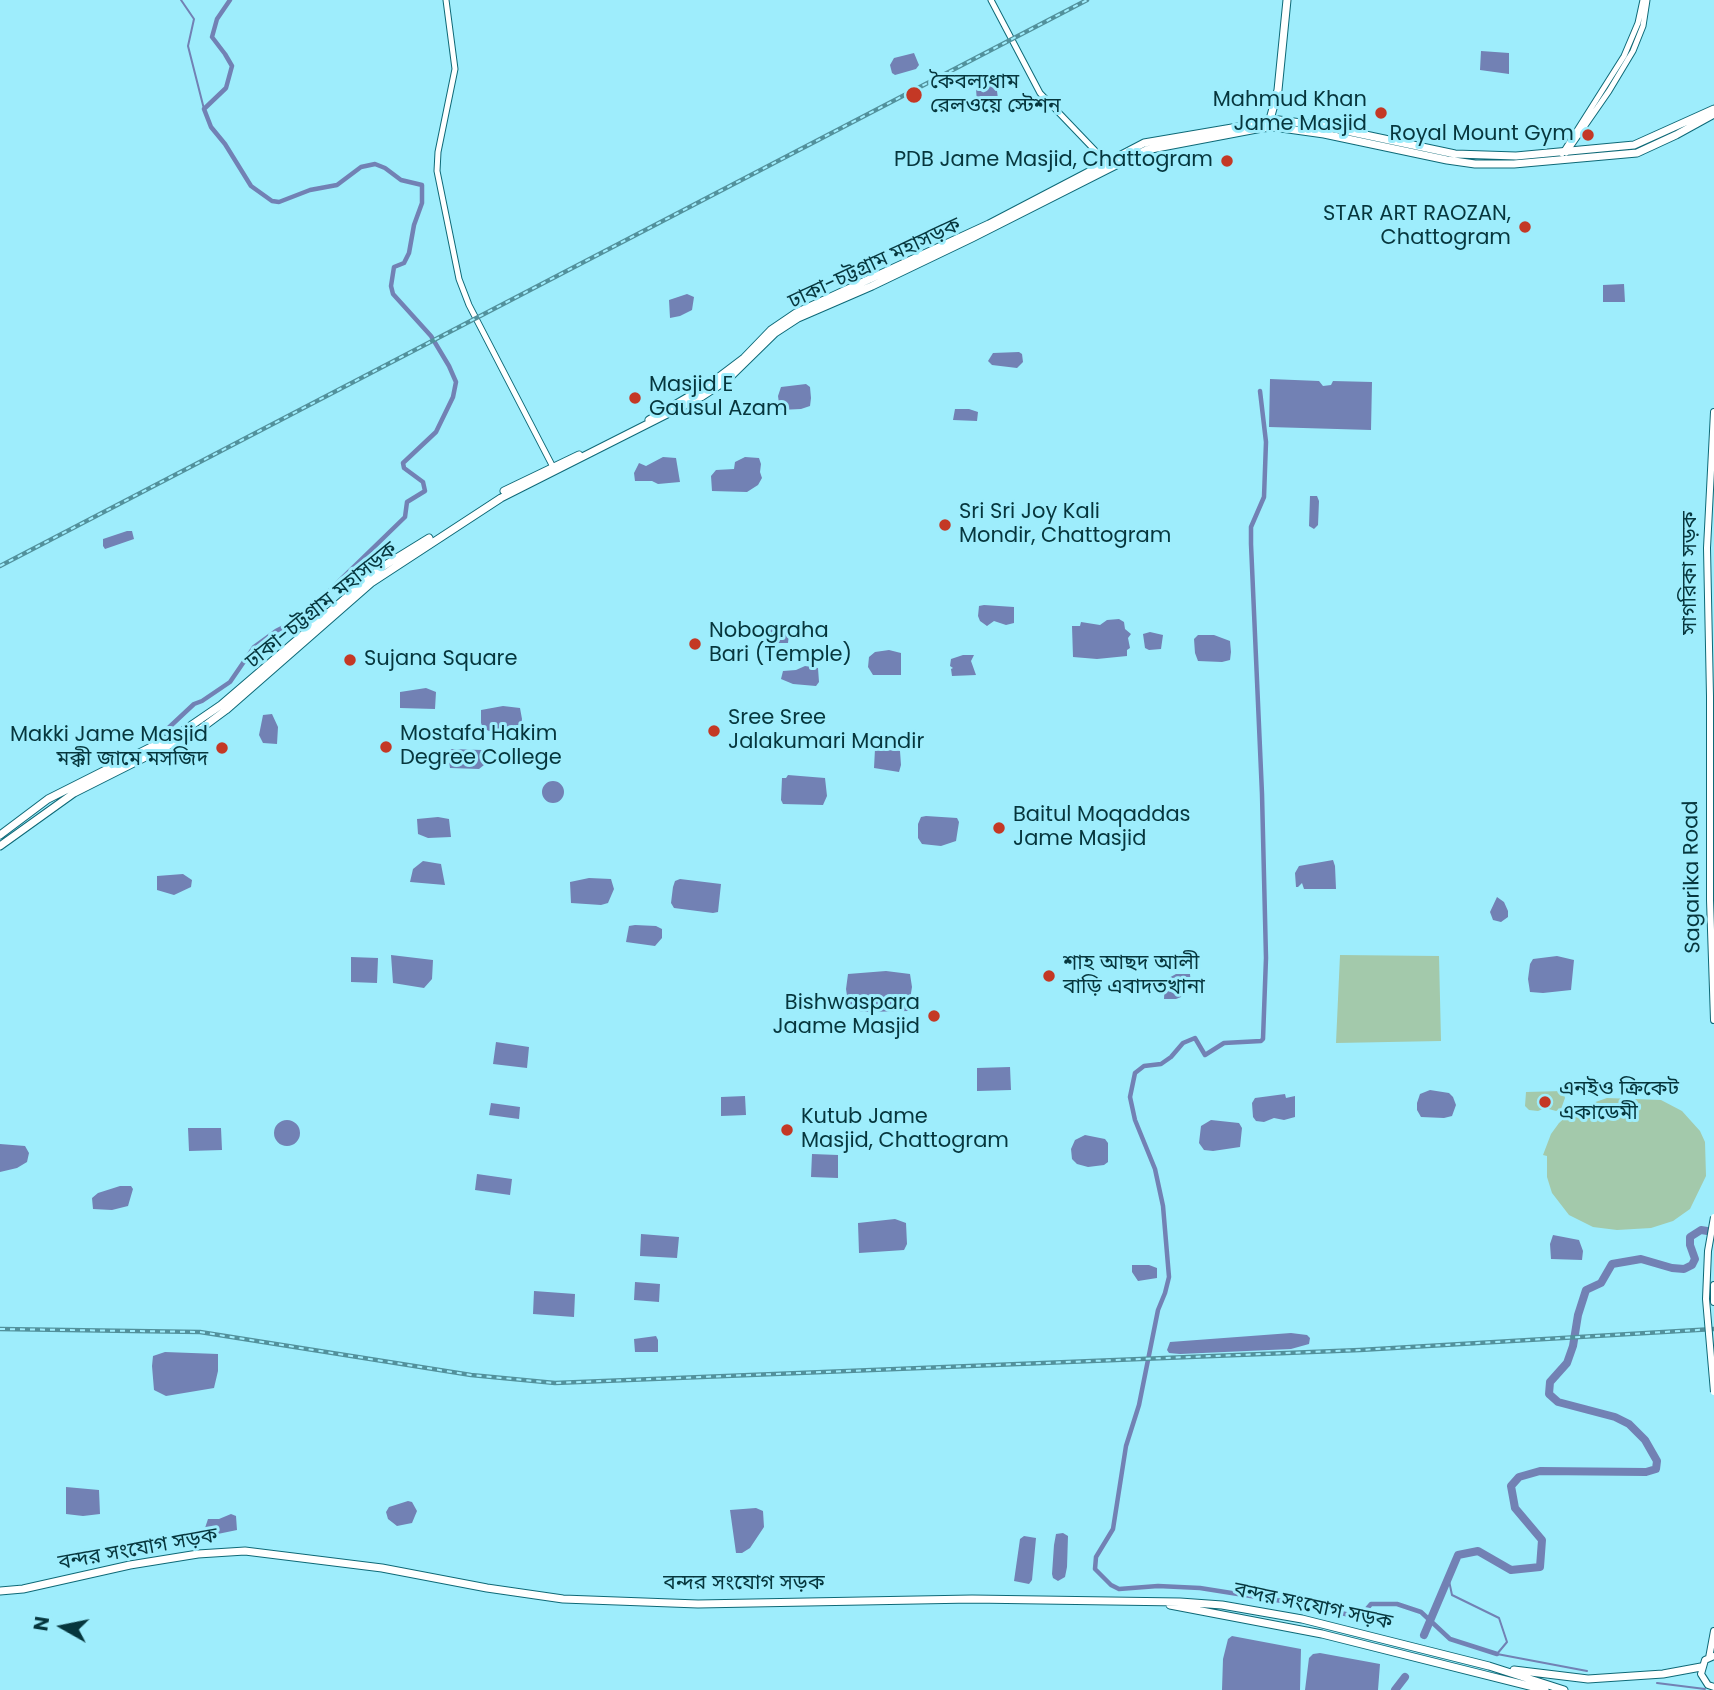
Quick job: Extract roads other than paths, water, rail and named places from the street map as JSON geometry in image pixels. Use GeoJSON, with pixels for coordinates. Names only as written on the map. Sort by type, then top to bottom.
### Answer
{"type":"FeatureCollection","features":[{"type":"Feature","properties":{"kind":"highway"},"geometry":{"type":"LineString","coordinates":[[1287,0],[1278,90],[1269,124],[1475,164],[1637,153],[1714,114]]}},
{"type":"Feature","properties":{"kind":"highway"},"geometry":{"type":"LineString","coordinates":[[1563,156],[1634,145],[1714,109]]}},
{"type":"Feature","properties":{"kind":"highway","name":"ঢাকা-চট্টগ্রাম মহাসড়ক"},"geometry":{"type":"LineString","coordinates":[[0,846],[74,793],[199,730],[226,710],[371,583],[500,493],[618,436],[695,394],[744,358],[771,330],[796,313],[1146,149],[1269,124]]}},
{"type":"Feature","properties":{"kind":"highway","name":"ঢাকা-চট্টগ্রাম মহাসড়ক"},"geometry":{"type":"LineString","coordinates":[[0,835],[48,799],[183,731],[221,705],[382,567],[501,498],[621,440],[701,397],[727,380],[775,333],[798,318],[872,286],[1109,166]]}},
{"type":"Feature","properties":{"kind":"highway","name":"বন্দর সংযোগ সড়ক"},"geometry":{"type":"LineString","coordinates":[[0,1591],[23,1589],[141,1563],[198,1554],[245,1551],[382,1568],[486,1588],[563,1599],[698,1604],[972,1599],[1149,1601],[1222,1605],[1302,1619],[1489,1666]]}},
{"type":"Feature","properties":{"kind":"highway"},"geometry":{"type":"LineString","coordinates":[[1149,1601],[1322,1634],[1545,1690]]}},
{"type":"Feature","properties":{"kind":"highway"},"geometry":{"type":"LineString","coordinates":[[1489,1666],[1588,1679],[1663,1674],[1701,1667]]}},
{"type":"Feature","properties":{"kind":"highway"},"geometry":{"type":"LineString","coordinates":[[1489,1666],[1564,1690]]}},
{"type":"Feature","properties":{"kind":"main road","name":"সাগরিকা সড়ক"},"geometry":{"type":"LineString","coordinates":[[1710,735],[1707,548],[1714,412]]}},
{"type":"Feature","properties":{"kind":"main road","name":"Sagarika Road"},"geometry":{"type":"LineString","coordinates":[[1710,735],[1714,1020]]}},
{"type":"Feature","properties":{"kind":"main road"},"geometry":{"type":"LineString","coordinates":[[1714,1217],[1707,1262],[1706,1299],[1714,1392]]}},
{"type":"Feature","properties":{"kind":"main road"},"geometry":{"type":"LineString","coordinates":[[1714,1285],[1714,1302]]}},
{"type":"Feature","properties":{"kind":"main road"},"geometry":{"type":"LineString","coordinates":[[1711,1687],[1703,1680],[1701,1667],[1711,1657],[1714,1631]]}},
{"type":"Feature","properties":{"kind":"street"},"geometry":{"type":"LineString","coordinates":[[446,0],[455,69],[437,171],[459,279],[474,316],[553,467]]}},
{"type":"Feature","properties":{"kind":"street"},"geometry":{"type":"LineString","coordinates":[[991,0],[1040,93],[1109,166]]}},
{"type":"Feature","properties":{"kind":"street"},"geometry":{"type":"LineString","coordinates":[[1563,156],[1625,56],[1645,0]]}},
{"type":"Feature","properties":{"kind":"water"},"geometry":{"type":"Polygon","coordinates":[[[1481,51],[1509,53],[1509,74],[1480,70],[1481,51]]]}},
{"type":"Feature","properties":{"kind":"water"},"geometry":{"type":"Polygon","coordinates":[[[914,53],[919,65],[916,69],[895,75],[892,73],[890,65],[894,58],[914,53]]]}},
{"type":"Feature","properties":{"kind":"water"},"geometry":{"type":"Polygon","coordinates":[[[996,83],[998,99],[977,102],[976,89],[996,83]]]}},
{"type":"Feature","properties":{"kind":"water"},"geometry":{"type":"Polygon","coordinates":[[[1624,284],[1625,302],[1603,302],[1603,285],[1624,284]]]}},
{"type":"Feature","properties":{"kind":"water"},"geometry":{"type":"Polygon","coordinates":[[[687,294],[694,297],[692,310],[670,318],[669,300],[687,294]]]}},
{"type":"Feature","properties":{"kind":"water"},"geometry":{"type":"Polygon","coordinates":[[[1019,352],[1023,362],[1017,368],[992,365],[988,361],[993,353],[1019,352]]]}},
{"type":"Feature","properties":{"kind":"water"},"geometry":{"type":"Polygon","coordinates":[[[1270,379],[1319,381],[1323,386],[1331,385],[1333,381],[1372,382],[1371,430],[1269,427],[1270,379]]]}},
{"type":"Feature","properties":{"kind":"water"},"geometry":{"type":"Polygon","coordinates":[[[806,384],[810,387],[810,406],[780,410],[778,396],[781,387],[806,384]]]}},
{"type":"Feature","properties":{"kind":"water"},"geometry":{"type":"Polygon","coordinates":[[[955,409],[978,412],[977,421],[953,420],[955,409]]]}},
{"type":"Feature","properties":{"kind":"water"},"geometry":{"type":"Polygon","coordinates":[[[663,457],[676,458],[680,482],[658,484],[652,481],[635,481],[634,473],[639,463],[646,466],[663,457]]]}},
{"type":"Feature","properties":{"kind":"water"},"geometry":{"type":"Polygon","coordinates":[[[745,457],[759,458],[762,478],[758,485],[747,492],[712,491],[711,476],[716,470],[734,469],[735,462],[745,457]]]}},
{"type":"Feature","properties":{"kind":"water"},"geometry":{"type":"Polygon","coordinates":[[[1310,496],[1317,496],[1319,501],[1318,525],[1314,529],[1309,526],[1310,496]]]}},
{"type":"Feature","properties":{"kind":"water"},"geometry":{"type":"Polygon","coordinates":[[[132,531],[134,539],[105,549],[103,539],[132,531]]]}},
{"type":"Feature","properties":{"kind":"water"},"geometry":{"type":"Polygon","coordinates":[[[979,606],[1014,607],[1014,623],[1006,625],[994,621],[987,626],[978,616],[979,606]]]}},
{"type":"Feature","properties":{"kind":"water"},"geometry":{"type":"Polygon","coordinates":[[[1119,619],[1131,634],[1128,638],[1130,648],[1127,650],[1127,656],[1097,659],[1073,657],[1072,626],[1080,626],[1081,622],[1100,625],[1107,620],[1119,619]]]}},
{"type":"Feature","properties":{"kind":"water"},"geometry":{"type":"Polygon","coordinates":[[[778,628],[779,631],[789,634],[788,643],[771,643],[761,633],[778,628]]]}},
{"type":"Feature","properties":{"kind":"water"},"geometry":{"type":"Polygon","coordinates":[[[1150,632],[1163,635],[1161,649],[1145,648],[1143,634],[1150,632]]]}},
{"type":"Feature","properties":{"kind":"water"},"geometry":{"type":"Polygon","coordinates":[[[1198,635],[1214,635],[1230,641],[1230,660],[1198,661],[1194,639],[1198,635]]]}},
{"type":"Feature","properties":{"kind":"water"},"geometry":{"type":"Polygon","coordinates":[[[889,650],[901,653],[901,675],[873,675],[868,667],[869,657],[875,652],[889,650]]]}},
{"type":"Feature","properties":{"kind":"water"},"geometry":{"type":"Polygon","coordinates":[[[974,655],[971,661],[976,675],[952,676],[951,659],[974,655]]]}},
{"type":"Feature","properties":{"kind":"water"},"geometry":{"type":"Polygon","coordinates":[[[805,666],[818,668],[819,682],[816,686],[793,684],[781,679],[783,671],[805,666]]]}},
{"type":"Feature","properties":{"kind":"water"},"geometry":{"type":"Polygon","coordinates":[[[426,688],[436,692],[435,709],[400,708],[400,692],[426,688]]]}},
{"type":"Feature","properties":{"kind":"water"},"geometry":{"type":"Polygon","coordinates":[[[503,706],[520,708],[520,732],[489,731],[483,728],[481,710],[503,706]]]}},
{"type":"Feature","properties":{"kind":"water"},"geometry":{"type":"Polygon","coordinates":[[[272,714],[278,727],[277,744],[263,743],[259,735],[263,715],[272,714]]]}},
{"type":"Feature","properties":{"kind":"water"},"geometry":{"type":"Polygon","coordinates":[[[451,749],[482,750],[486,757],[484,765],[479,769],[450,768],[448,754],[451,749]]]}},
{"type":"Feature","properties":{"kind":"water"},"geometry":{"type":"Polygon","coordinates":[[[875,749],[900,751],[899,772],[874,768],[875,749]]]}},
{"type":"Feature","properties":{"kind":"water"},"geometry":{"type":"Polygon","coordinates":[[[788,775],[825,778],[827,796],[823,805],[783,804],[782,778],[788,775]]]}},
{"type":"Feature","properties":{"kind":"water"},"geometry":{"type":"Polygon","coordinates":[[[553,781],[561,784],[564,792],[561,800],[553,803],[545,800],[542,792],[545,784],[553,781]]]}},
{"type":"Feature","properties":{"kind":"water"},"geometry":{"type":"Polygon","coordinates":[[[921,817],[957,818],[959,822],[956,841],[941,846],[922,844],[918,838],[918,824],[921,817]]]}},
{"type":"Feature","properties":{"kind":"water"},"geometry":{"type":"Polygon","coordinates":[[[417,819],[449,819],[451,837],[428,838],[418,834],[417,819]]]}},
{"type":"Feature","properties":{"kind":"water"},"geometry":{"type":"Polygon","coordinates":[[[1333,860],[1336,889],[1304,889],[1302,883],[1296,887],[1295,873],[1299,866],[1333,860]]]}},
{"type":"Feature","properties":{"kind":"water"},"geometry":{"type":"Polygon","coordinates":[[[423,861],[441,864],[445,885],[410,882],[413,869],[423,861]]]}},
{"type":"Feature","properties":{"kind":"water"},"geometry":{"type":"Polygon","coordinates":[[[183,874],[192,880],[191,887],[174,895],[157,890],[157,876],[183,874]]]}},
{"type":"Feature","properties":{"kind":"water"},"geometry":{"type":"Polygon","coordinates":[[[589,878],[611,879],[614,889],[608,903],[571,903],[570,882],[589,878]]]}},
{"type":"Feature","properties":{"kind":"water"},"geometry":{"type":"Polygon","coordinates":[[[680,879],[721,884],[718,912],[674,908],[671,903],[673,887],[675,881],[680,879]]]}},
{"type":"Feature","properties":{"kind":"water"},"geometry":{"type":"Polygon","coordinates":[[[1497,897],[1504,902],[1508,911],[1508,917],[1501,922],[1493,920],[1490,912],[1497,897]]]}},
{"type":"Feature","properties":{"kind":"water"},"geometry":{"type":"Polygon","coordinates":[[[629,926],[656,926],[662,929],[662,938],[655,946],[626,942],[629,926]]]}},
{"type":"Feature","properties":{"kind":"water"},"geometry":{"type":"Polygon","coordinates":[[[391,955],[433,960],[432,979],[424,988],[393,983],[391,955]]]}},
{"type":"Feature","properties":{"kind":"water"},"geometry":{"type":"Polygon","coordinates":[[[1557,956],[1574,960],[1571,990],[1530,992],[1528,979],[1533,959],[1557,956]]]}},
{"type":"Feature","properties":{"kind":"water"},"geometry":{"type":"Polygon","coordinates":[[[351,957],[378,958],[377,983],[351,982],[351,957]]]}},
{"type":"Feature","properties":{"kind":"water"},"geometry":{"type":"Polygon","coordinates":[[[886,971],[910,974],[912,987],[908,1011],[865,1012],[849,1009],[846,989],[848,974],[886,971]]]}},
{"type":"Feature","properties":{"kind":"water"},"geometry":{"type":"Polygon","coordinates":[[[1176,974],[1190,974],[1191,985],[1182,987],[1181,997],[1164,999],[1165,980],[1176,974]]]}},
{"type":"Feature","properties":{"kind":"water"},"geometry":{"type":"Polygon","coordinates":[[[496,1042],[529,1047],[527,1068],[493,1064],[496,1042]]]}},
{"type":"Feature","properties":{"kind":"water"},"geometry":{"type":"Polygon","coordinates":[[[1010,1067],[1011,1090],[977,1091],[977,1068],[1010,1067]]]}},
{"type":"Feature","properties":{"kind":"water"},"geometry":{"type":"Polygon","coordinates":[[[1430,1090],[1449,1093],[1453,1097],[1456,1105],[1452,1116],[1421,1117],[1417,1110],[1420,1094],[1430,1090]]]}},
{"type":"Feature","properties":{"kind":"water"},"geometry":{"type":"Polygon","coordinates":[[[1285,1094],[1286,1098],[1295,1096],[1295,1117],[1256,1121],[1252,1103],[1255,1098],[1285,1094]]]}},
{"type":"Feature","properties":{"kind":"water"},"geometry":{"type":"Polygon","coordinates":[[[745,1096],[746,1115],[721,1116],[721,1097],[745,1096]]]}},
{"type":"Feature","properties":{"kind":"water"},"geometry":{"type":"Polygon","coordinates":[[[491,1103],[520,1107],[519,1119],[489,1115],[491,1103]]]}},
{"type":"Feature","properties":{"kind":"water"},"geometry":{"type":"Polygon","coordinates":[[[287,1120],[296,1124],[300,1133],[296,1142],[287,1146],[278,1142],[274,1133],[278,1124],[287,1120]]]}},
{"type":"Feature","properties":{"kind":"water"},"geometry":{"type":"Polygon","coordinates":[[[1211,1120],[1239,1123],[1242,1128],[1240,1147],[1204,1150],[1199,1143],[1201,1126],[1211,1120]]]}},
{"type":"Feature","properties":{"kind":"water"},"geometry":{"type":"Polygon","coordinates":[[[188,1128],[221,1128],[222,1150],[189,1151],[188,1128]]]}},
{"type":"Feature","properties":{"kind":"water"},"geometry":{"type":"Polygon","coordinates":[[[1085,1135],[1105,1139],[1108,1143],[1108,1162],[1104,1165],[1088,1167],[1077,1164],[1072,1159],[1071,1149],[1075,1140],[1085,1135]]]}},
{"type":"Feature","properties":{"kind":"water"},"geometry":{"type":"Polygon","coordinates":[[[0,1144],[25,1146],[29,1153],[27,1162],[17,1168],[0,1172],[0,1144]]]}},
{"type":"Feature","properties":{"kind":"water"},"geometry":{"type":"Polygon","coordinates":[[[812,1154],[838,1155],[838,1178],[811,1177],[812,1154]]]}},
{"type":"Feature","properties":{"kind":"water"},"geometry":{"type":"Polygon","coordinates":[[[477,1174],[512,1179],[510,1195],[475,1190],[477,1174]]]}},
{"type":"Feature","properties":{"kind":"water"},"geometry":{"type":"Polygon","coordinates":[[[120,1186],[131,1186],[133,1189],[128,1206],[112,1210],[93,1209],[92,1198],[98,1193],[120,1186]]]}},
{"type":"Feature","properties":{"kind":"water"},"geometry":{"type":"Polygon","coordinates":[[[895,1219],[906,1223],[907,1244],[904,1250],[859,1253],[858,1223],[895,1219]]]}},
{"type":"Feature","properties":{"kind":"water"},"geometry":{"type":"Polygon","coordinates":[[[641,1234],[679,1237],[677,1258],[640,1256],[641,1234]]]}},
{"type":"Feature","properties":{"kind":"water"},"geometry":{"type":"Polygon","coordinates":[[[1553,1235],[1579,1240],[1583,1251],[1582,1260],[1551,1259],[1550,1244],[1553,1235]]]}},
{"type":"Feature","properties":{"kind":"water"},"geometry":{"type":"Polygon","coordinates":[[[1132,1265],[1157,1268],[1157,1278],[1138,1281],[1132,1272],[1132,1265]]]}},
{"type":"Feature","properties":{"kind":"water"},"geometry":{"type":"Polygon","coordinates":[[[635,1282],[660,1284],[659,1302],[634,1300],[635,1282]]]}},
{"type":"Feature","properties":{"kind":"water"},"geometry":{"type":"Polygon","coordinates":[[[534,1291],[575,1294],[574,1317],[533,1314],[534,1291]]]}},
{"type":"Feature","properties":{"kind":"water"},"geometry":{"type":"Polygon","coordinates":[[[1291,1333],[1307,1335],[1310,1338],[1309,1344],[1291,1349],[1180,1354],[1169,1353],[1167,1350],[1170,1342],[1291,1333]]]}},
{"type":"Feature","properties":{"kind":"water"},"geometry":{"type":"Polygon","coordinates":[[[656,1336],[658,1352],[635,1352],[634,1339],[656,1336]]]}},
{"type":"Feature","properties":{"kind":"water"},"geometry":{"type":"Polygon","coordinates":[[[165,1352],[218,1354],[214,1388],[166,1396],[154,1390],[153,1356],[165,1352]]]}},
{"type":"Feature","properties":{"kind":"water"},"geometry":{"type":"Polygon","coordinates":[[[66,1487],[99,1490],[100,1514],[66,1514],[66,1487]]]}},
{"type":"Feature","properties":{"kind":"water"},"geometry":{"type":"Polygon","coordinates":[[[412,1502],[417,1511],[412,1523],[397,1526],[388,1519],[386,1512],[389,1507],[412,1502]]]}},
{"type":"Feature","properties":{"kind":"water"},"geometry":{"type":"Polygon","coordinates":[[[756,1508],[763,1511],[764,1527],[750,1548],[736,1553],[730,1510],[756,1508]]]}},
{"type":"Feature","properties":{"kind":"water"},"geometry":{"type":"Polygon","coordinates":[[[231,1514],[236,1516],[237,1530],[208,1536],[205,1528],[208,1519],[219,1519],[231,1514]]]}},
{"type":"Feature","properties":{"kind":"water"},"geometry":{"type":"Polygon","coordinates":[[[1063,1533],[1068,1536],[1067,1567],[1065,1577],[1058,1581],[1052,1574],[1054,1545],[1056,1534],[1063,1533]]]}},
{"type":"Feature","properties":{"kind":"water"},"geometry":{"type":"Polygon","coordinates":[[[1024,1536],[1036,1538],[1032,1580],[1029,1584],[1014,1581],[1020,1539],[1024,1536]]]}},
{"type":"Feature","properties":{"kind":"water"},"geometry":{"type":"Polygon","coordinates":[[[1232,1636],[1301,1649],[1300,1690],[1222,1690],[1223,1659],[1228,1639],[1232,1636]]]}},
{"type":"Feature","properties":{"kind":"water"},"geometry":{"type":"Polygon","coordinates":[[[1320,1653],[1380,1664],[1378,1690],[1305,1690],[1309,1658],[1320,1653]]]}},
{"type":"Feature","properties":{"kind":"waterway"},"geometry":{"type":"LineString","coordinates":[[181,0],[194,19],[188,46],[204,109]]}},
{"type":"Feature","properties":{"kind":"waterway"},"geometry":{"type":"LineString","coordinates":[[163,733],[194,704],[230,682],[254,647],[276,631],[317,610],[323,597],[405,517],[407,502],[425,491],[423,482],[404,468],[403,463],[436,432],[453,397],[456,382],[431,336],[393,294],[391,286],[394,267],[404,263],[409,253],[414,225],[422,203],[422,185],[401,180],[375,164],[361,167],[337,185],[310,190],[279,202],[272,201],[251,186],[211,127],[204,109],[226,88],[232,66],[212,37],[217,19],[230,0]]}},
{"type":"Feature","properties":{"kind":"waterway"},"geometry":{"type":"LineString","coordinates":[[1260,391],[1266,442],[1264,497],[1251,527],[1251,544],[1266,958],[1263,1039],[1224,1043],[1205,1055],[1195,1038],[1183,1043],[1161,1064],[1144,1066],[1135,1073],[1130,1097],[1135,1120],[1155,1169],[1163,1206],[1169,1277],[1158,1310],[1139,1405],[1126,1446],[1113,1529],[1096,1557],[1095,1569],[1119,1589],[1158,1586],[1200,1588],[1360,1617],[1371,1604],[1397,1604],[1421,1612],[1450,1639],[1497,1654]]}},
{"type":"Feature","properties":{"kind":"waterway"},"geometry":{"type":"LineString","coordinates":[[1424,1635],[1458,1555],[1478,1551],[1511,1570],[1540,1567],[1542,1540],[1515,1508],[1511,1486],[1519,1477],[1540,1471],[1646,1472],[1656,1469],[1657,1461],[1645,1440],[1629,1424],[1615,1417],[1558,1402],[1549,1394],[1550,1382],[1567,1363],[1586,1290],[1601,1283],[1612,1264],[1641,1259],[1684,1269],[1692,1265],[1695,1259],[1690,1237],[1701,1230],[1714,1232]]}},
{"type":"Feature","properties":{"kind":"waterway"},"geometry":{"type":"LineString","coordinates":[[1448,1576],[1452,1595],[1499,1618],[1507,1642],[1497,1654],[1587,1671]]}},
{"type":"Feature","properties":{"kind":"waterway"},"geometry":{"type":"LineString","coordinates":[[1395,1690],[1405,1677]]}},
{"type":"Feature","properties":{"kind":"waterway"},"geometry":{"type":"LineString","coordinates":[[1657,1683],[1705,1689]]}},
{"type":"Feature","properties":{"kind":"railway"},"geometry":{"type":"LineString","coordinates":[[0,566],[1087,0]]}},
{"type":"Feature","properties":{"kind":"railway"},"geometry":{"type":"LineString","coordinates":[[0,1329],[200,1332],[471,1375],[555,1383],[1360,1350],[1714,1329]]}},
{"type":"Feature","properties":{"kind":"place","name":"কৈবল্যধাম রেলওয়ে স্টেশন"},"geometry":{"type":"Point","coordinates":[914,95]}},
{"type":"Feature","properties":{"kind":"place","name":"Mahmud Khan Jame Masjid"},"geometry":{"type":"Point","coordinates":[1381,113]}},
{"type":"Feature","properties":{"kind":"place","name":"Royal Mount Gym"},"geometry":{"type":"Point","coordinates":[1588,135]}},
{"type":"Feature","properties":{"kind":"place","name":"PDB Jame Masjid, Chattogram"},"geometry":{"type":"Point","coordinates":[1227,161]}},
{"type":"Feature","properties":{"kind":"place","name":"STAR ART RAOZAN, Chattogram"},"geometry":{"type":"Point","coordinates":[1525,227]}},
{"type":"Feature","properties":{"kind":"place","name":"Masjid E Gausul Azam"},"geometry":{"type":"Point","coordinates":[635,398]}},
{"type":"Feature","properties":{"kind":"place","name":"Sri Sri Joy Kali Mondir, Chattogram"},"geometry":{"type":"Point","coordinates":[945,525]}},
{"type":"Feature","properties":{"kind":"place","name":"Nobograha Bari (Temple)"},"geometry":{"type":"Point","coordinates":[695,644]}},
{"type":"Feature","properties":{"kind":"place","name":"Sujana Square"},"geometry":{"type":"Point","coordinates":[350,660]}},
{"type":"Feature","properties":{"kind":"place","name":"Sree Sree Jalakumari Mandir"},"geometry":{"type":"Point","coordinates":[714,731]}},
{"type":"Feature","properties":{"kind":"place","name":"Mostafa Hakim Degree College"},"geometry":{"type":"Point","coordinates":[386,747]}},
{"type":"Feature","properties":{"kind":"place","name":"Makki Jame Masjid মক্কী জামে মসজিদ"},"geometry":{"type":"Point","coordinates":[222,748]}},
{"type":"Feature","properties":{"kind":"place","name":"Baitul Moqaddas Jame Masjid"},"geometry":{"type":"Point","coordinates":[999,828]}},
{"type":"Feature","properties":{"kind":"place","name":"শাহ আছদ আলী বাড়ি এবাদতখানা"},"geometry":{"type":"Point","coordinates":[1049,976]}},
{"type":"Feature","properties":{"kind":"place","name":"Bishwaspara Jaame Masjid"},"geometry":{"type":"Point","coordinates":[934,1016]}},
{"type":"Feature","properties":{"kind":"place","name":"এনইও ক্রিকেট একাডেমী"},"geometry":{"type":"Point","coordinates":[1545,1102]}},
{"type":"Feature","properties":{"kind":"place","name":"Kutub Jame Masjid, Chattogram"},"geometry":{"type":"Point","coordinates":[787,1130]}}]}
